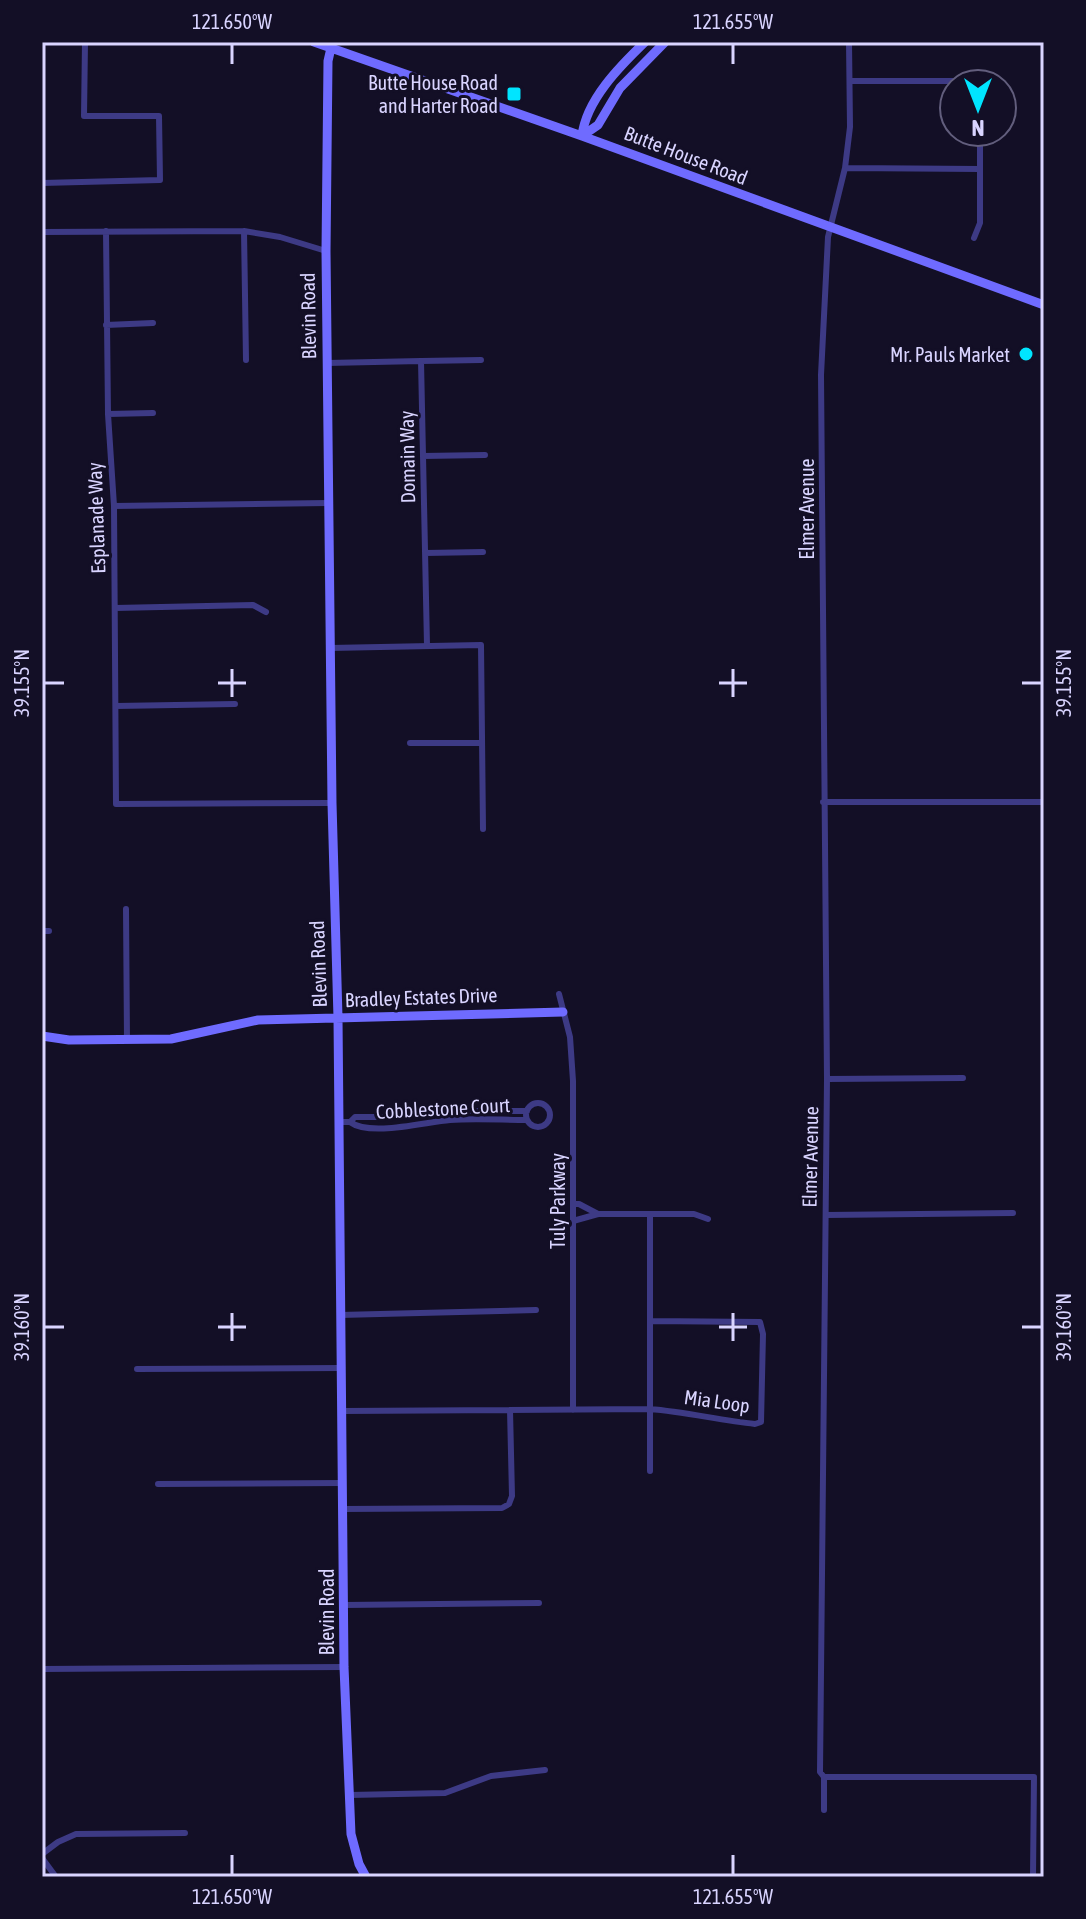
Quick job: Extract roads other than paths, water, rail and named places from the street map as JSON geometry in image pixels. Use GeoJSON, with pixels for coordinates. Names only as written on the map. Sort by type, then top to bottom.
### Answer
{"type":"FeatureCollection","features":[{"type":"Feature","properties":{"kind":"street"},"geometry":{"type":"LineString","coordinates":[[42,183],[160,180],[159,116],[84,116],[85,42]]}},
{"type":"Feature","properties":{"kind":"street","name":"Butte House Road"},"geometry":{"type":"LineString","coordinates":[[314,42],[582,136],[1044,305]]}},
{"type":"Feature","properties":{"kind":"street"},"geometry":{"type":"LineString","coordinates":[[582,136],[584,121],[598,97],[645,42]]}},
{"type":"Feature","properties":{"kind":"street"},"geometry":{"type":"LineString","coordinates":[[582,136],[598,125],[620,88],[665,42]]}},
{"type":"Feature","properties":{"kind":"street","name":"Elmer Avenue"},"geometry":{"type":"LineString","coordinates":[[824,1810],[824,1777],[820,1772],[827,1079],[821,375],[828,237],[845,168],[851,81],[849,42]]}},
{"type":"Feature","properties":{"kind":"street","name":"Blevin Road"},"geometry":{"type":"LineString","coordinates":[[331,48],[328,61],[326,251],[328,503],[338,1018],[344,1667],[351,1834],[366,1877]]}},
{"type":"Feature","properties":{"kind":"street"},"geometry":{"type":"LineString","coordinates":[[851,81],[938,82]]}},
{"type":"Feature","properties":{"kind":"street"},"geometry":{"type":"LineString","coordinates":[[974,238],[980,223],[980,148]]}},
{"type":"Feature","properties":{"kind":"street"},"geometry":{"type":"LineString","coordinates":[[845,168],[980,169]]}},
{"type":"Feature","properties":{"kind":"street","name":"Esplanade Way"},"geometry":{"type":"LineString","coordinates":[[106,231],[108,414],[114,506],[116,804],[332,803]]}},
{"type":"Feature","properties":{"kind":"street"},"geometry":{"type":"LineString","coordinates":[[244,231],[246,360]]}},
{"type":"Feature","properties":{"kind":"street"},"geometry":{"type":"LineString","coordinates":[[42,232],[244,231],[280,237],[326,251]]}},
{"type":"Feature","properties":{"kind":"street"},"geometry":{"type":"LineString","coordinates":[[106,325],[153,323]]}},
{"type":"Feature","properties":{"kind":"street"},"geometry":{"type":"LineString","coordinates":[[327,363],[481,360]]}},
{"type":"Feature","properties":{"kind":"street","name":"Domain Way"},"geometry":{"type":"LineString","coordinates":[[421,361],[427,645]]}},
{"type":"Feature","properties":{"kind":"street"},"geometry":{"type":"LineString","coordinates":[[108,414],[153,413]]}},
{"type":"Feature","properties":{"kind":"street"},"geometry":{"type":"LineString","coordinates":[[423,456],[485,455]]}},
{"type":"Feature","properties":{"kind":"street"},"geometry":{"type":"LineString","coordinates":[[114,506],[328,503]]}},
{"type":"Feature","properties":{"kind":"street"},"geometry":{"type":"LineString","coordinates":[[425,553],[483,552]]}},
{"type":"Feature","properties":{"kind":"street"},"geometry":{"type":"LineString","coordinates":[[115,608],[253,605],[266,612]]}},
{"type":"Feature","properties":{"kind":"street"},"geometry":{"type":"LineString","coordinates":[[330,648],[481,645],[483,829]]}},
{"type":"Feature","properties":{"kind":"street"},"geometry":{"type":"LineString","coordinates":[[116,706],[235,704]]}},
{"type":"Feature","properties":{"kind":"street"},"geometry":{"type":"LineString","coordinates":[[410,743],[482,743]]}},
{"type":"Feature","properties":{"kind":"street"},"geometry":{"type":"LineString","coordinates":[[823,802],[1044,802]]}},
{"type":"Feature","properties":{"kind":"street"},"geometry":{"type":"LineString","coordinates":[[126,909],[127,1040]]}},
{"type":"Feature","properties":{"kind":"street","name":"Tuly Parkway"},"geometry":{"type":"LineString","coordinates":[[559,994],[572,1055],[573,1410]]}},
{"type":"Feature","properties":{"kind":"street","name":"Bradley Estates Drive"},"geometry":{"type":"LineString","coordinates":[[42,1036],[57,1040],[171,1039],[258,1020],[563,1012]]}},
{"type":"Feature","properties":{"kind":"street"},"geometry":{"type":"LineString","coordinates":[[827,1079],[963,1078]]}},
{"type":"Feature","properties":{"kind":"street"},"geometry":{"type":"LineString","coordinates":[[461,1111],[461,1120]]}},
{"type":"Feature","properties":{"kind":"street","name":"Cobblestone Court"},"geometry":{"type":"LineString","coordinates":[[461,1111],[527,1116],[394,1126],[357,1127],[350,1122],[355,1117],[461,1111]]}},
{"type":"Feature","properties":{"kind":"street"},"geometry":{"type":"LineString","coordinates":[[394,1117],[394,1126]]}},
{"type":"Feature","properties":{"kind":"street"},"geometry":{"type":"LineString","coordinates":[[339,1122],[350,1122]]}},
{"type":"Feature","properties":{"kind":"street"},"geometry":{"type":"LineString","coordinates":[[573,1204],[598,1214]]}},
{"type":"Feature","properties":{"kind":"street"},"geometry":{"type":"LineString","coordinates":[[826,1215],[1013,1213]]}},
{"type":"Feature","properties":{"kind":"street"},"geometry":{"type":"LineString","coordinates":[[573,1221],[598,1214],[694,1214],[708,1219]]}},
{"type":"Feature","properties":{"kind":"street"},"geometry":{"type":"LineString","coordinates":[[650,1214],[650,1471]]}},
{"type":"Feature","properties":{"kind":"street"},"geometry":{"type":"LineString","coordinates":[[340,1315],[536,1310]]}},
{"type":"Feature","properties":{"kind":"street","name":"Mia Loop"},"geometry":{"type":"LineString","coordinates":[[650,1321],[753,1321],[760,1322],[763,1334],[761,1422],[715,1420],[650,1409]]}},
{"type":"Feature","properties":{"kind":"street"},"geometry":{"type":"LineString","coordinates":[[137,1369],[341,1368]]}},
{"type":"Feature","properties":{"kind":"street"},"geometry":{"type":"LineString","coordinates":[[342,1411],[650,1409]]}},
{"type":"Feature","properties":{"kind":"street"},"geometry":{"type":"LineString","coordinates":[[343,1509],[502,1508],[509,1504],[512,1496],[510,1410]]}},
{"type":"Feature","properties":{"kind":"street"},"geometry":{"type":"LineString","coordinates":[[158,1484],[343,1483]]}},
{"type":"Feature","properties":{"kind":"street"},"geometry":{"type":"LineString","coordinates":[[344,1605],[539,1603]]}},
{"type":"Feature","properties":{"kind":"street"},"geometry":{"type":"LineString","coordinates":[[42,1669],[344,1667]]}},
{"type":"Feature","properties":{"kind":"street"},"geometry":{"type":"LineString","coordinates":[[350,1795],[445,1793],[491,1776],[545,1770]]}},
{"type":"Feature","properties":{"kind":"street"},"geometry":{"type":"LineString","coordinates":[[824,1777],[1034,1777],[1033,1877]]}},
{"type":"Feature","properties":{"kind":"street"},"geometry":{"type":"LineString","coordinates":[[56,1877],[42,1856],[58,1842],[76,1834],[185,1833]]}},
{"type":"Feature","properties":{"kind":"place","name":"Butte House Road and Harter Road"},"geometry":{"type":"Point","coordinates":[514,94]}},
{"type":"Feature","properties":{"kind":"place","name":"Mr. Pauls Market"},"geometry":{"type":"Point","coordinates":[1026,354]}}]}
